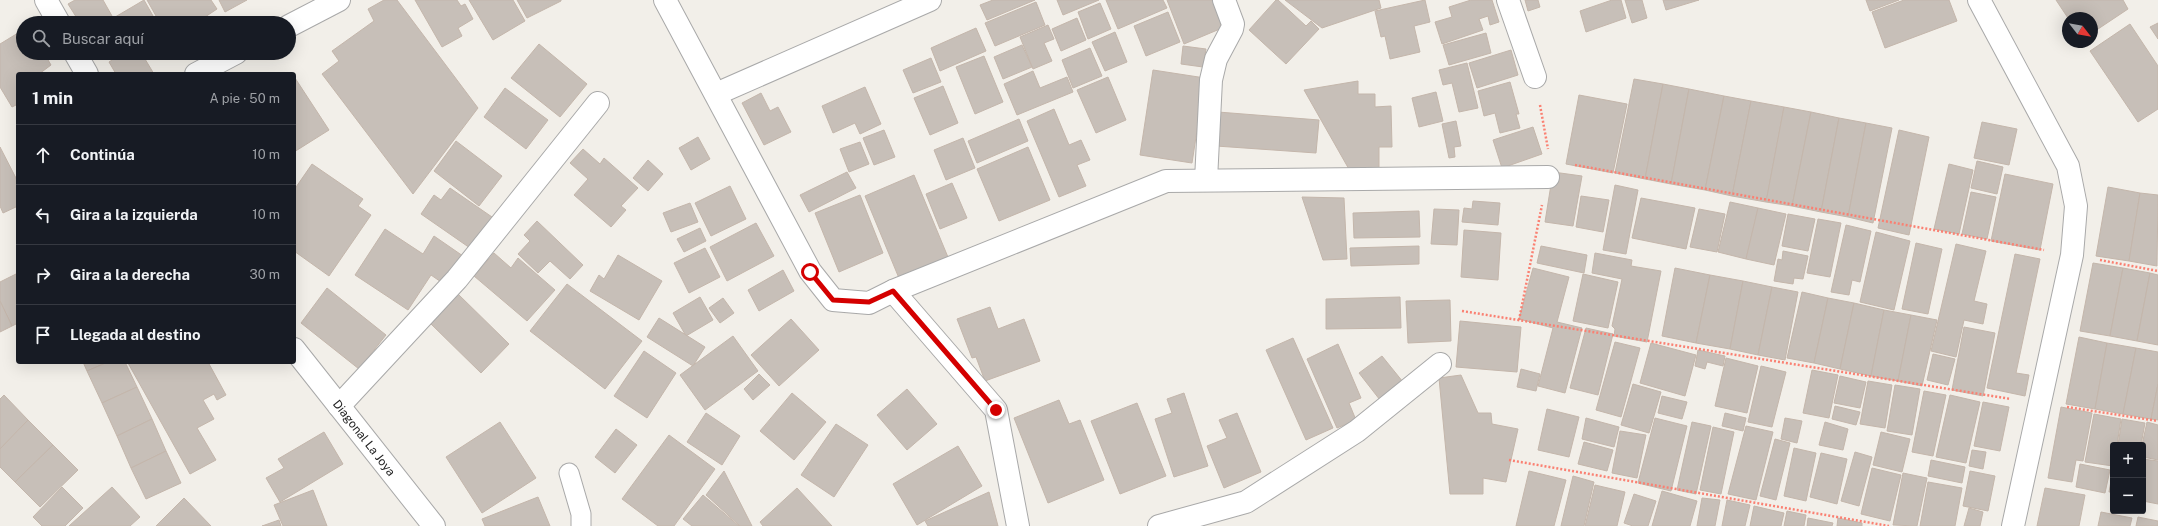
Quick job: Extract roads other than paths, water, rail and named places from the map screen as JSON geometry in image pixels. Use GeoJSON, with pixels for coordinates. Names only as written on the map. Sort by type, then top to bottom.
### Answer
{"type":"FeatureCollection","features":[{"type":"Feature","properties":{"kind":"street"},"geometry":{"type":"LineString","coordinates":[[46,0],[55,16]]}},
{"type":"Feature","properties":{"kind":"street"},"geometry":{"type":"LineString","coordinates":[[296,22],[339,0]]}},
{"type":"Feature","properties":{"kind":"street"},"geometry":{"type":"LineString","coordinates":[[665,0],[810,272],[833,300],[869,302],[1166,181],[1548,177]]}},
{"type":"Feature","properties":{"kind":"street"},"geometry":{"type":"LineString","coordinates":[[716,94],[930,0]]}},
{"type":"Feature","properties":{"kind":"street"},"geometry":{"type":"LineString","coordinates":[[1206,180],[1211,80],[1216,59],[1232,29],[1233,24],[1224,0]]}},
{"type":"Feature","properties":{"kind":"street"},"geometry":{"type":"LineString","coordinates":[[1508,0],[1535,77]]}},
{"type":"Feature","properties":{"kind":"street"},"geometry":{"type":"LineString","coordinates":[[1978,0],[2068,166],[2076,206],[2072,255],[2013,526]]}},
{"type":"Feature","properties":{"kind":"street"},"geometry":{"type":"LineString","coordinates":[[79,60],[86,72]]}},
{"type":"Feature","properties":{"kind":"street"},"geometry":{"type":"LineString","coordinates":[[200,72],[223,60]]}},
{"type":"Feature","properties":{"kind":"street"},"geometry":{"type":"LineString","coordinates":[[339,406],[457,279],[598,103]]}},
{"type":"Feature","properties":{"kind":"street"},"geometry":{"type":"LineString","coordinates":[[893,291],[996,410],[1018,526]]}},
{"type":"Feature","properties":{"kind":"street","name":"Diagonal La Joya"},"geometry":{"type":"LineString","coordinates":[[296,352],[433,526]]}},
{"type":"Feature","properties":{"kind":"street"},"geometry":{"type":"LineString","coordinates":[[1159,526],[1246,502],[1357,431],[1440,364]]}},
{"type":"Feature","properties":{"kind":"lane"},"geometry":{"type":"LineString","coordinates":[[569,473],[581,514],[581,526]]}}]}
